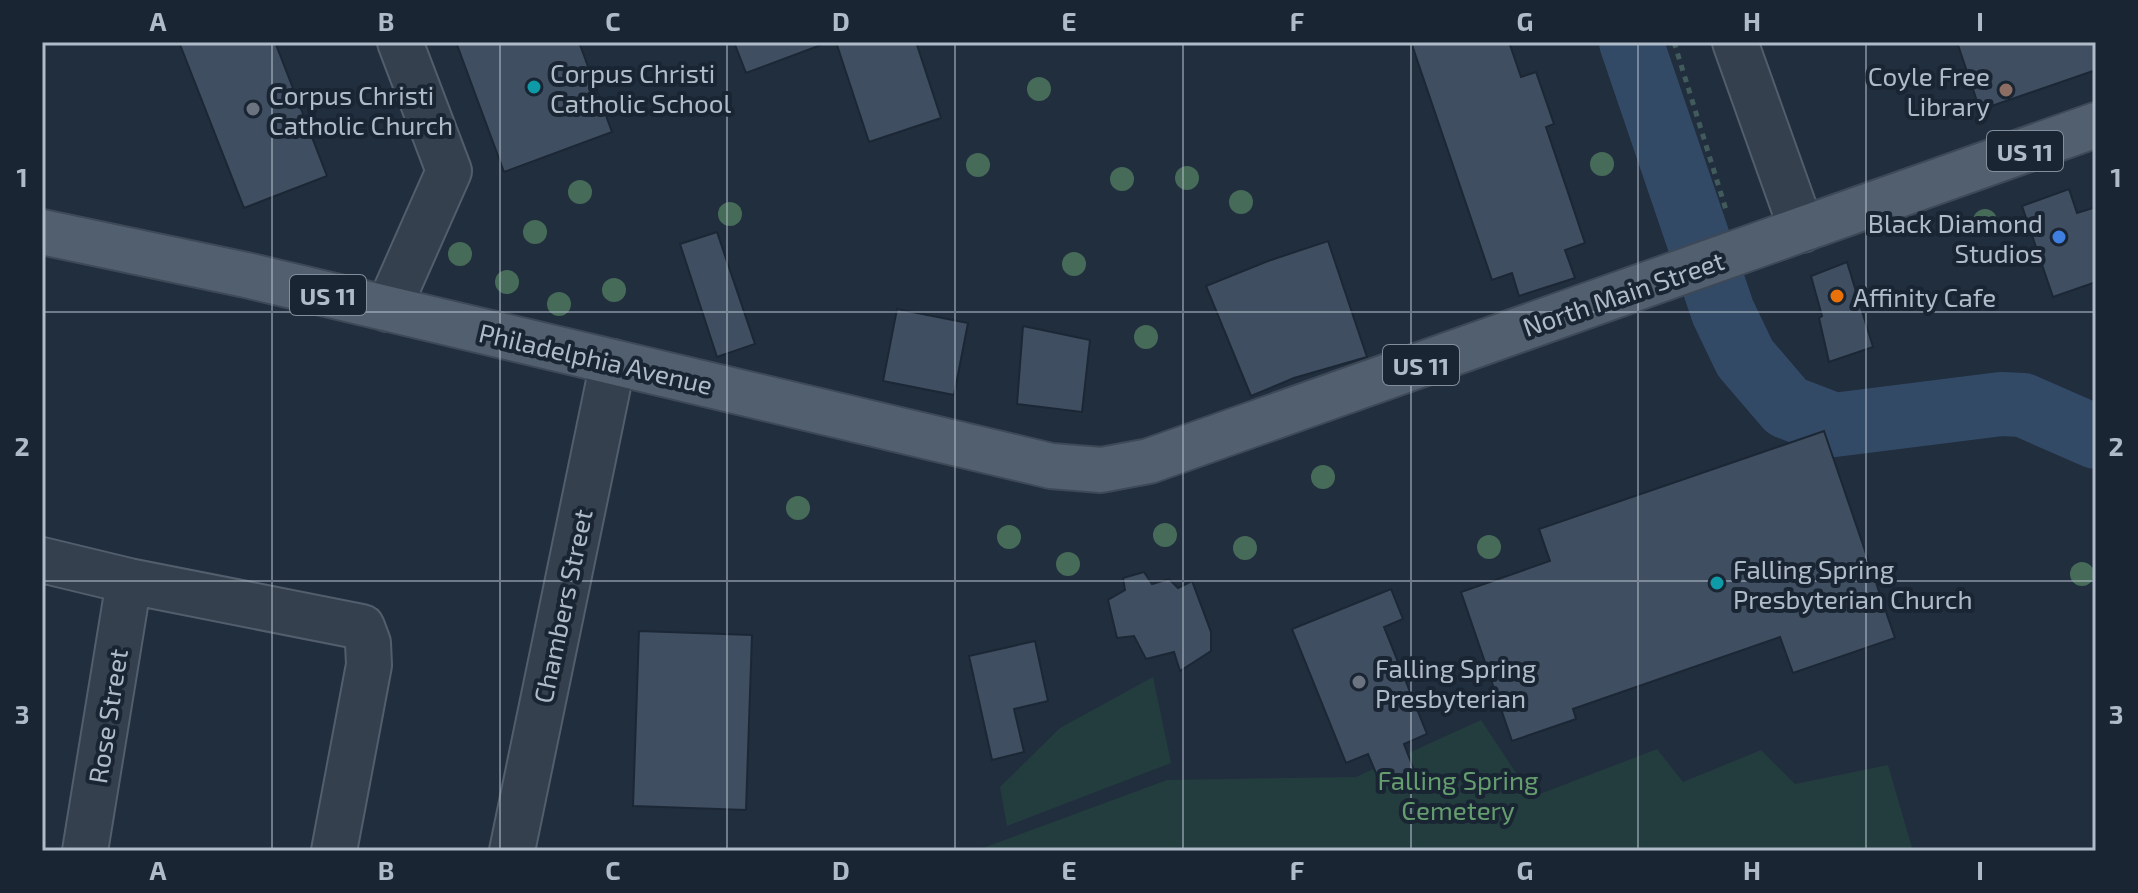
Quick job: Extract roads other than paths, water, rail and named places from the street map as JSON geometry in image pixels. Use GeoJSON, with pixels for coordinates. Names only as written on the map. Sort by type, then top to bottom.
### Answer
{"type":"FeatureCollection","features":[{"type":"Feature","properties":{"kind":"main road","name":"North Main Street"},"geometry":{"type":"LineString","coordinates":[[1149,461],[1717,247],[1802,230],[2096,125]]}},
{"type":"Feature","properties":{"kind":"main road","name":"Philadelphia Avenue"},"geometry":{"type":"LineString","coordinates":[[42,232],[246,275],[1051,466],[1101,470],[1149,461]]}},
{"type":"Feature","properties":{"kind":"street"},"geometry":{"type":"LineString","coordinates":[[388,309],[449,171],[400,42]]}},
{"type":"Feature","properties":{"kind":"street"},"geometry":{"type":"LineString","coordinates":[[1735,42],[1802,230]]}},
{"type":"Feature","properties":{"kind":"street","name":"Chambers Street"},"geometry":{"type":"LineString","coordinates":[[512,851],[613,362]]}},
{"type":"Feature","properties":{"kind":"street"},"geometry":{"type":"LineString","coordinates":[[42,560],[129,581],[362,627],[368,643],[369,665],[334,851]]}},
{"type":"Feature","properties":{"kind":"street","name":"Rose Street"},"geometry":{"type":"LineString","coordinates":[[85,851],[129,581]]}},
{"type":"Feature","properties":{"kind":"waterway"},"geometry":{"type":"LineString","coordinates":[[1631,42],[1723,312],[1745,358],[1787,407],[1834,425],[2001,404],[2023,405],[2096,437]]}},
{"type":"Feature","properties":{"kind":"place","name":"Corpus Christi Catholic School"},"geometry":{"type":"Point","coordinates":[534,87]}},
{"type":"Feature","properties":{"kind":"place","name":"Coyle Free Library"},"geometry":{"type":"Point","coordinates":[2006,90]}},
{"type":"Feature","properties":{"kind":"place","name":"Corpus Christi Catholic Church"},"geometry":{"type":"Point","coordinates":[253,109]}},
{"type":"Feature","properties":{"kind":"place","name":"Black Diamond Studios"},"geometry":{"type":"Point","coordinates":[2059,237]}},
{"type":"Feature","properties":{"kind":"place","name":"Affinity Cafe"},"geometry":{"type":"Point","coordinates":[1837,296]}},
{"type":"Feature","properties":{"kind":"place","name":"Falling Spring Presbyterian Church"},"geometry":{"type":"Point","coordinates":[1717,583]}},
{"type":"Feature","properties":{"kind":"place","name":"Falling Spring Presbyterian"},"geometry":{"type":"Point","coordinates":[1359,682]}},
{"type":"Feature","properties":{"kind":"park label","name":"Falling Spring Cemetery"},"geometry":{"type":"Point","coordinates":[1458,794]}}]}
